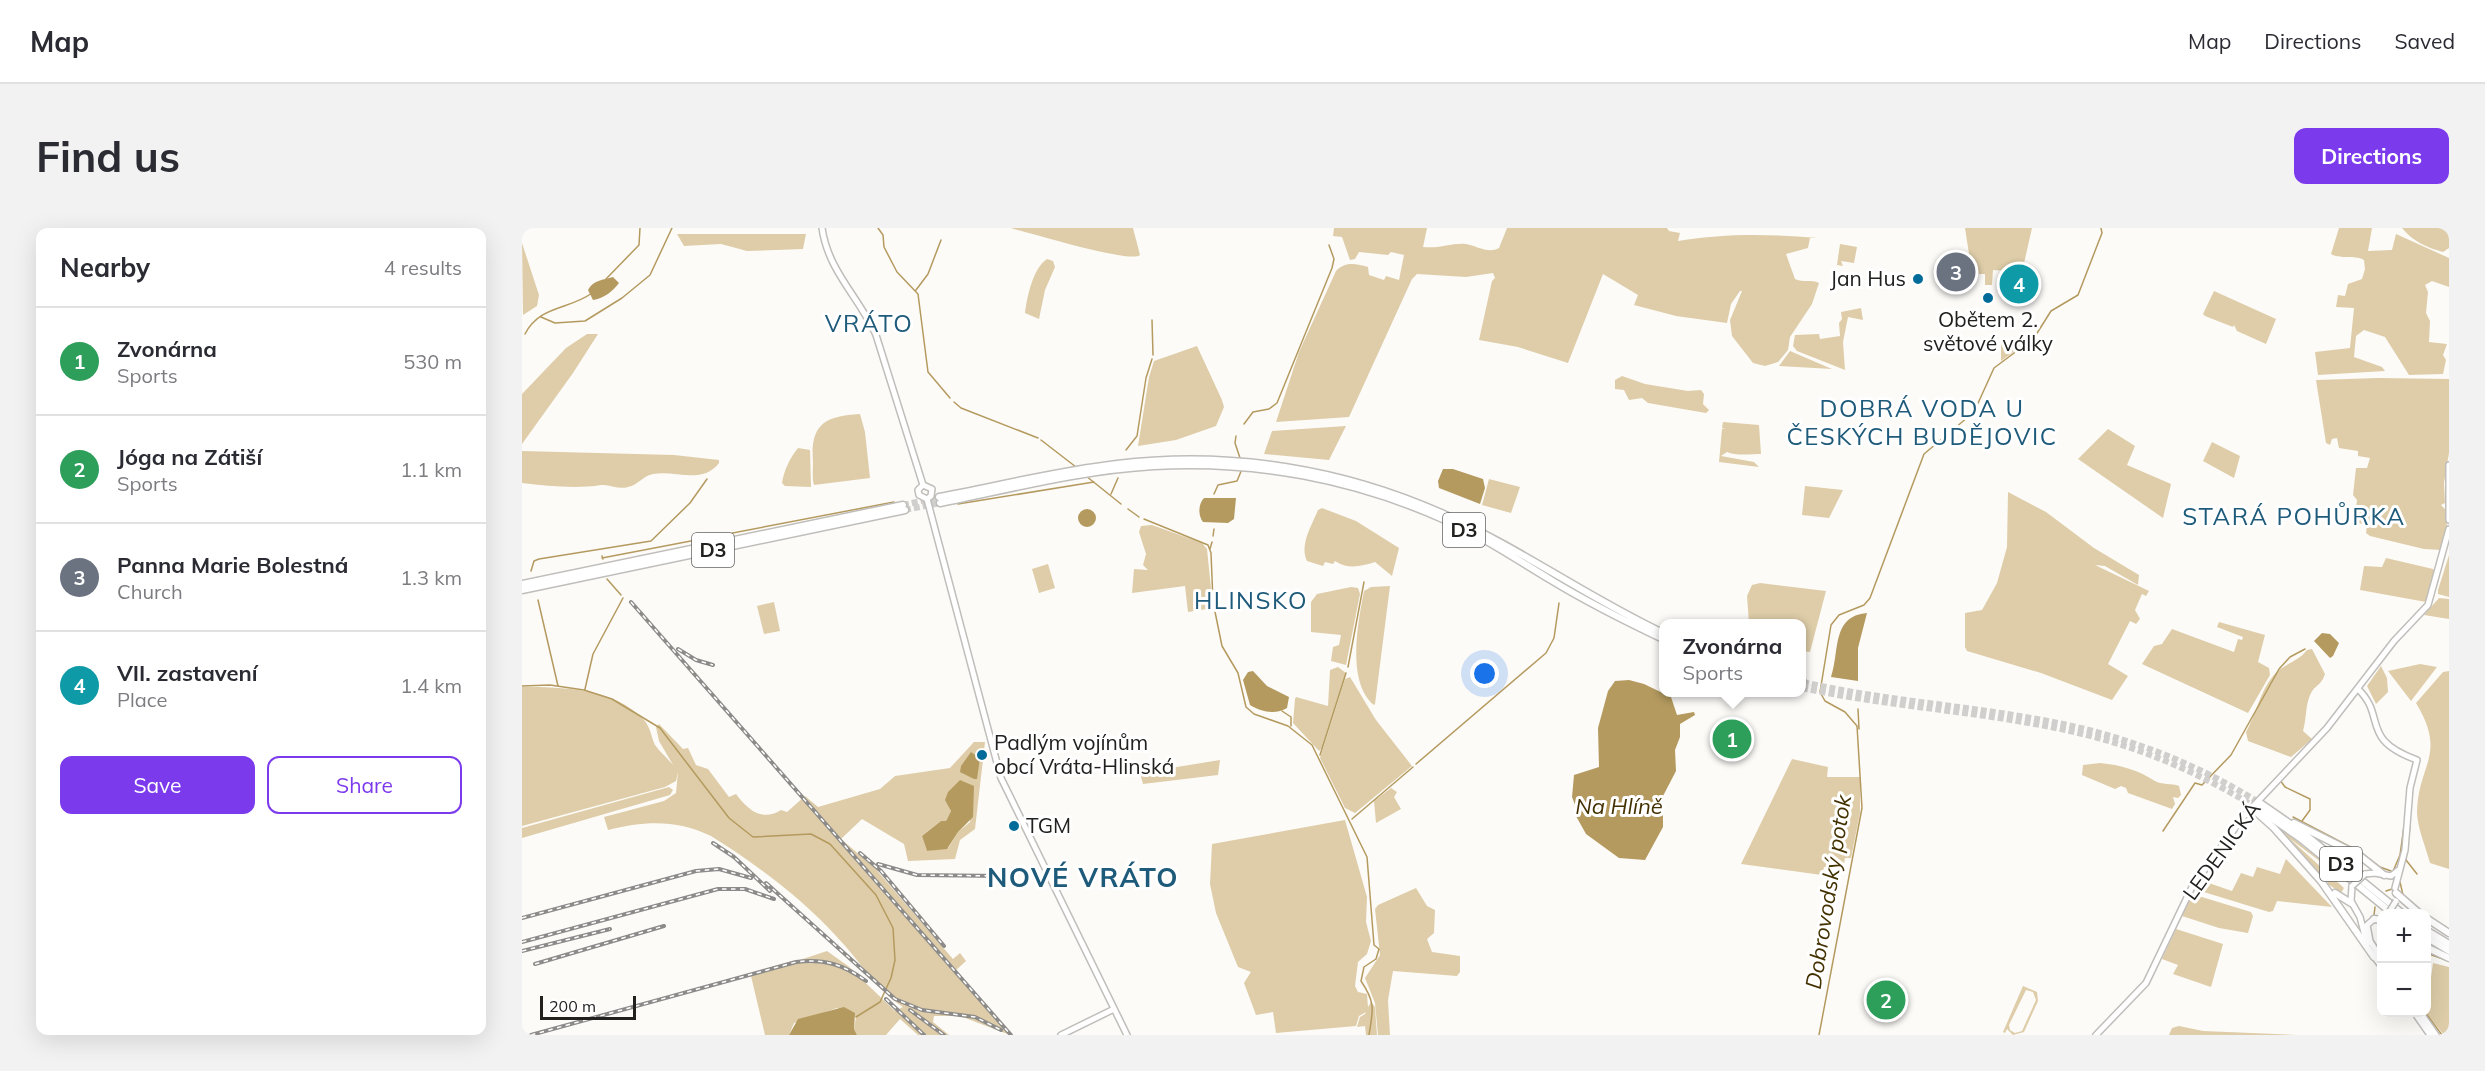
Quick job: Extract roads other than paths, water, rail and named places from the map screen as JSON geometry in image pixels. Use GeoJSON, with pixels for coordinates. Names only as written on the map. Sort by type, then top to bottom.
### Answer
{"type":"FeatureCollection","features":[{"type":"Feature","properties":{"kind":"highway","name":"D3"},"geometry":{"type":"LineString","coordinates":[[1239,464],[1152,460],[1081,472],[940,500],[1074,470],[1081,472],[1088,474],[1152,466],[1248,464],[1331,475],[1405,498],[1459,521],[1590,596],[1659,631]]}},
{"type":"Feature","properties":{"kind":"highway","name":"D3"},"geometry":{"type":"LineString","coordinates":[[1248,464],[1330,480],[1429,513],[1659,637]]}},
{"type":"Feature","properties":{"kind":"highway","name":"D3"},"geometry":{"type":"LineString","coordinates":[[522,584],[904,507],[522,590]]}},
{"type":"Feature","properties":{"kind":"highway","name":"D3"},"geometry":{"type":"LineString","coordinates":[[2258,808],[2278,815],[2360,856],[2384,875]]}},
{"type":"Feature","properties":{"kind":"highway","name":"D3"},"geometry":{"type":"LineString","coordinates":[[2258,808],[2321,881],[2374,957]]}},
{"type":"Feature","properties":{"kind":"highway","name":"D3"},"geometry":{"type":"LineString","coordinates":[[2258,808],[2308,844],[2387,909]]}},
{"type":"Feature","properties":{"kind":"highway","name":"D3"},"geometry":{"type":"LineString","coordinates":[[2278,815],[2397,909]]}},
{"type":"Feature","properties":{"kind":"highway","name":"D3"},"geometry":{"type":"LineString","coordinates":[[2321,881],[2337,895],[2351,903]]}},
{"type":"Feature","properties":{"kind":"highway"},"geometry":{"type":"LineString","coordinates":[[2396,894],[2414,909]]}},
{"type":"Feature","properties":{"kind":"highway"},"geometry":{"type":"LineString","coordinates":[[2431,921],[2449,933]]}},
{"type":"Feature","properties":{"kind":"highway"},"geometry":{"type":"LineString","coordinates":[[2431,933],[2449,944]]}},
{"type":"Feature","properties":{"kind":"highway"},"geometry":{"type":"LineString","coordinates":[[2431,940],[2449,951]]}},
{"type":"Feature","properties":{"kind":"highway"},"geometry":{"type":"LineString","coordinates":[[2431,949],[2449,958]]}},
{"type":"Feature","properties":{"kind":"main road"},"geometry":{"type":"LineString","coordinates":[[822,228],[834,268],[866,313],[876,335],[923,485],[932,489],[933,494],[927,499]]}},
{"type":"Feature","properties":{"kind":"main road"},"geometry":{"type":"LineString","coordinates":[[2449,465],[2449,520]]}},
{"type":"Feature","properties":{"kind":"main road"},"geometry":{"type":"LineString","coordinates":[[923,485],[918,490],[919,495],[927,499],[1001,778],[1127,1035]]}},
{"type":"Feature","properties":{"kind":"main road","name":"LEDENICKÁ"},"geometry":{"type":"LineString","coordinates":[[2096,1035],[2146,983],[2192,887],[2244,816],[2321,735],[2386,651],[2429,603],[2449,529]]}},
{"type":"Feature","properties":{"kind":"main road"},"geometry":{"type":"LineString","coordinates":[[2358,689],[2367,700],[2382,739],[2396,752],[2417,760],[2410,788],[2396,894],[2390,909]]}},
{"type":"Feature","properties":{"kind":"main road"},"geometry":{"type":"LineString","coordinates":[[2379,963],[2365,938],[2357,912],[2351,903],[2352,886],[2365,874],[2393,875],[2401,866]]}},
{"type":"Feature","properties":{"kind":"main road"},"geometry":{"type":"LineString","coordinates":[[2384,875],[2396,894]]}},
{"type":"Feature","properties":{"kind":"main road"},"geometry":{"type":"LineString","coordinates":[[2357,912],[2374,919]]}},
{"type":"Feature","properties":{"kind":"main road"},"geometry":{"type":"LineString","coordinates":[[2374,919],[2368,923],[2367,931],[2372,947],[2377,952]]}},
{"type":"Feature","properties":{"kind":"main road"},"geometry":{"type":"LineString","coordinates":[[1061,1035],[1114,1009]]}},
{"type":"Feature","properties":{"kind":"main road"},"geometry":{"type":"LineString","coordinates":[[2417,1017],[2430,1035]]}},
{"type":"Feature","properties":{"kind":"main road"},"geometry":{"type":"LineString","coordinates":[[2423,1017],[2436,1035]]}},
{"type":"Feature","properties":{"kind":"water"},"geometry":{"type":"Polygon","coordinates":[[[613,277],[619,283],[617,286],[611,292],[593,300],[588,290],[590,287],[599,281],[613,277]]]}},
{"type":"Feature","properties":{"kind":"water"},"geometry":{"type":"Polygon","coordinates":[[[1443,469],[1453,469],[1483,479],[1485,488],[1480,504],[1439,488],[1438,481],[1443,469]]]}},
{"type":"Feature","properties":{"kind":"water"},"geometry":{"type":"Polygon","coordinates":[[[1204,498],[1236,498],[1234,519],[1228,523],[1203,522],[1199,510],[1204,498]]]}},
{"type":"Feature","properties":{"kind":"water"},"geometry":{"type":"Polygon","coordinates":[[[1087,509],[1093,512],[1096,518],[1093,524],[1087,527],[1081,524],[1078,518],[1081,512],[1087,509]]]}},
{"type":"Feature","properties":{"kind":"water"},"geometry":{"type":"Polygon","coordinates":[[[1867,613],[1858,648],[1858,681],[1831,677],[1842,628],[1855,616],[1867,613]]]}},
{"type":"Feature","properties":{"kind":"water"},"geometry":{"type":"Polygon","coordinates":[[[2322,633],[2330,634],[2339,643],[2330,658],[2314,641],[2322,633]]]}},
{"type":"Feature","properties":{"kind":"water"},"geometry":{"type":"Polygon","coordinates":[[[1253,671],[1267,686],[1289,697],[1287,708],[1268,712],[1250,705],[1243,680],[1248,672],[1253,671]]]}},
{"type":"Feature","properties":{"kind":"water","name":"Na Hlíně"},"geometry":{"type":"Polygon","coordinates":[[[1629,680],[1644,684],[1659,691],[1659,697],[1671,697],[1677,715],[1694,712],[1695,715],[1680,724],[1680,737],[1675,750],[1676,771],[1663,796],[1663,827],[1645,860],[1619,858],[1586,834],[1576,816],[1577,810],[1572,797],[1574,775],[1599,767],[1598,728],[1608,691],[1615,681],[1629,680]]]}},
{"type":"Feature","properties":{"kind":"water"},"geometry":{"type":"Polygon","coordinates":[[[971,752],[980,758],[977,779],[960,772],[961,766],[971,752]]]}},
{"type":"Feature","properties":{"kind":"water"},"geometry":{"type":"Polygon","coordinates":[[[960,780],[974,786],[973,817],[958,832],[947,849],[927,851],[922,836],[941,821],[946,821],[951,811],[945,800],[948,792],[960,780]]]}},
{"type":"Feature","properties":{"kind":"water"},"geometry":{"type":"Polygon","coordinates":[[[844,1007],[855,1013],[854,1029],[857,1035],[789,1035],[798,1019],[844,1007]]]}},
{"type":"Feature","properties":{"kind":"waterway"},"geometry":{"type":"LineString","coordinates":[[606,279],[639,245],[640,228]]}},
{"type":"Feature","properties":{"kind":"waterway"},"geometry":{"type":"LineString","coordinates":[[541,317],[555,323],[585,321],[622,298],[650,275],[672,228]]}},
{"type":"Feature","properties":{"kind":"waterway"},"geometry":{"type":"LineString","coordinates":[[878,228],[883,235],[884,247],[897,272],[918,294],[928,372],[950,398]]}},
{"type":"Feature","properties":{"kind":"waterway","name":"Dobrovodský potok"},"geometry":{"type":"LineString","coordinates":[[1819,1035],[1862,808],[1857,726],[1845,712],[1825,701],[1820,692],[1831,625],[1839,615],[1864,605],[1870,598],[1924,454],[1974,412],[1994,368],[2034,338],[2051,311],[2078,295],[2102,233],[2101,228]]}},
{"type":"Feature","properties":{"kind":"waterway"},"geometry":{"type":"LineString","coordinates":[[916,290],[928,274],[941,240]]}},
{"type":"Feature","properties":{"kind":"waterway"},"geometry":{"type":"LineString","coordinates":[[1244,424],[1253,412],[1269,409],[1277,403],[1332,268],[1334,259],[1329,245]]}},
{"type":"Feature","properties":{"kind":"waterway"},"geometry":{"type":"LineString","coordinates":[[525,334],[531,325],[547,313],[592,293]]}},
{"type":"Feature","properties":{"kind":"waterway"},"geometry":{"type":"LineString","coordinates":[[1152,320],[1153,355]]}},
{"type":"Feature","properties":{"kind":"waterway"},"geometry":{"type":"LineString","coordinates":[[1126,450],[1137,436],[1146,378],[1152,359]]}},
{"type":"Feature","properties":{"kind":"waterway"},"geometry":{"type":"LineString","coordinates":[[954,402],[961,408],[1038,438]]}},
{"type":"Feature","properties":{"kind":"waterway"},"geometry":{"type":"LineString","coordinates":[[1236,436],[1235,443],[1241,461]]}},
{"type":"Feature","properties":{"kind":"waterway"},"geometry":{"type":"LineString","coordinates":[[1041,440],[1076,467]]}},
{"type":"Feature","properties":{"kind":"waterway"},"geometry":{"type":"LineString","coordinates":[[1214,494],[1218,485],[1237,481],[1242,469]]}},
{"type":"Feature","properties":{"kind":"waterway"},"geometry":{"type":"LineString","coordinates":[[1086,476],[1121,504]]}},
{"type":"Feature","properties":{"kind":"waterway"},"geometry":{"type":"LineString","coordinates":[[1111,494],[1118,478]]}},
{"type":"Feature","properties":{"kind":"waterway"},"geometry":{"type":"LineString","coordinates":[[531,571],[534,561],[539,559],[651,541],[690,503],[707,479]]}},
{"type":"Feature","properties":{"kind":"waterway"},"geometry":{"type":"LineString","coordinates":[[958,504],[1094,482]]}},
{"type":"Feature","properties":{"kind":"waterway"},"geometry":{"type":"LineString","coordinates":[[602,558],[894,502]]}},
{"type":"Feature","properties":{"kind":"waterway"},"geometry":{"type":"LineString","coordinates":[[1128,509],[1139,517]]}},
{"type":"Feature","properties":{"kind":"waterway"},"geometry":{"type":"LineString","coordinates":[[1144,519],[1208,545],[1211,553],[1213,602],[1222,646],[1238,673],[1246,707],[1254,714],[1288,726],[1312,745],[1367,857],[1374,945],[1379,949],[1376,959],[1364,967],[1361,981],[1369,995],[1372,1007],[1369,1035]]}},
{"type":"Feature","properties":{"kind":"waterway"},"geometry":{"type":"LineString","coordinates":[[1213,536],[1214,529]]}},
{"type":"Feature","properties":{"kind":"waterway"},"geometry":{"type":"LineString","coordinates":[[1210,549],[1212,542]]}},
{"type":"Feature","properties":{"kind":"waterway"},"geometry":{"type":"LineString","coordinates":[[607,579],[621,595]]}},
{"type":"Feature","properties":{"kind":"waterway"},"geometry":{"type":"LineString","coordinates":[[1348,667],[1364,582]]}},
{"type":"Feature","properties":{"kind":"waterway"},"geometry":{"type":"LineString","coordinates":[[585,689],[593,654],[623,598]]}},
{"type":"Feature","properties":{"kind":"waterway"},"geometry":{"type":"LineString","coordinates":[[538,600],[558,686]]}},
{"type":"Feature","properties":{"kind":"waterway"},"geometry":{"type":"LineString","coordinates":[[1416,764],[1546,653],[1554,638],[1559,603]]}},
{"type":"Feature","properties":{"kind":"waterway"},"geometry":{"type":"LineString","coordinates":[[2163,831],[2195,783],[2202,785],[2231,755],[2279,669],[2290,657],[2305,649]]}},
{"type":"Feature","properties":{"kind":"waterway"},"geometry":{"type":"LineString","coordinates":[[1320,755],[1346,673]]}},
{"type":"Feature","properties":{"kind":"waterway"},"geometry":{"type":"LineString","coordinates":[[522,686],[550,685],[584,690],[612,699],[660,728],[729,818],[753,837],[811,834],[830,844],[876,895],[893,928],[895,960],[891,978],[880,1002],[856,1017]]}},
{"type":"Feature","properties":{"kind":"waterway"},"geometry":{"type":"LineString","coordinates":[[1858,709],[1859,729]]}},
{"type":"Feature","properties":{"kind":"waterway"},"geometry":{"type":"LineString","coordinates":[[1282,711],[1291,717],[1291,726]]}},
{"type":"Feature","properties":{"kind":"waterway"},"geometry":{"type":"LineString","coordinates":[[1352,819],[1413,767]]}},
{"type":"Feature","properties":{"kind":"waterway"},"geometry":{"type":"LineString","coordinates":[[2280,780],[2285,787],[2310,799],[2310,810],[2302,821]]}},
{"type":"Feature","properties":{"kind":"waterway"},"geometry":{"type":"LineString","coordinates":[[2293,817],[2362,853],[2380,867],[2391,871]]}},
{"type":"Feature","properties":{"kind":"waterway"},"geometry":{"type":"LineString","coordinates":[[2394,869],[2400,855],[2404,826]]}},
{"type":"Feature","properties":{"kind":"waterway"},"geometry":{"type":"LineString","coordinates":[[2410,826],[2406,860],[2417,874]]}},
{"type":"Feature","properties":{"kind":"waterway"},"geometry":{"type":"LineString","coordinates":[[2400,882],[2403,895]]}},
{"type":"Feature","properties":{"kind":"waterway"},"geometry":{"type":"LineString","coordinates":[[2386,891],[2392,889]]}},
{"type":"Feature","properties":{"kind":"waterway"},"geometry":{"type":"LineString","coordinates":[[2407,898],[2419,909]]}},
{"type":"Feature","properties":{"kind":"waterway"},"geometry":{"type":"LineString","coordinates":[[2374,915],[2375,907]]}},
{"type":"Feature","properties":{"kind":"waterway"},"geometry":{"type":"LineString","coordinates":[[2432,919],[2446,927]]}},
{"type":"Feature","properties":{"kind":"waterway"},"geometry":{"type":"LineString","coordinates":[[2431,955],[2449,961]]}},
{"type":"Feature","properties":{"kind":"waterway"},"geometry":{"type":"LineString","coordinates":[[2429,1017],[2442,1035]]}},
{"type":"Feature","properties":{"kind":"tunnel"},"geometry":{"type":"LineString","coordinates":[[903,505],[939,497]]}},
{"type":"Feature","properties":{"kind":"tunnel"},"geometry":{"type":"LineString","coordinates":[[905,510],[940,503]]}},
{"type":"Feature","properties":{"kind":"tunnel"},"geometry":{"type":"LineString","coordinates":[[1806,683],[2002,713],[2093,731],[2118,738],[2191,766],[2260,803]]}},
{"type":"Feature","properties":{"kind":"tunnel"},"geometry":{"type":"LineString","coordinates":[[1806,689],[2022,722],[2094,737],[2178,766],[2257,808]]}},
{"type":"Feature","properties":{"kind":"railway"},"geometry":{"type":"LineString","coordinates":[[631,602],[1011,1035]]}},
{"type":"Feature","properties":{"kind":"railway"},"geometry":{"type":"LineString","coordinates":[[678,649],[696,660],[713,665]]}},
{"type":"Feature","properties":{"kind":"railway"},"geometry":{"type":"LineString","coordinates":[[713,843],[734,857],[770,891]]}},
{"type":"Feature","properties":{"kind":"railway"},"geometry":{"type":"LineString","coordinates":[[860,853],[881,871],[944,946]]}},
{"type":"Feature","properties":{"kind":"railway"},"geometry":{"type":"LineString","coordinates":[[878,864],[917,875],[1002,876]]}},
{"type":"Feature","properties":{"kind":"railway"},"geometry":{"type":"LineString","coordinates":[[522,918],[696,871],[719,869],[751,878]]}},
{"type":"Feature","properties":{"kind":"railway"},"geometry":{"type":"LineString","coordinates":[[766,883],[895,999],[922,1010],[975,1017],[1001,1030]]}},
{"type":"Feature","properties":{"kind":"railway"},"geometry":{"type":"LineString","coordinates":[[522,942],[718,889],[745,889],[774,899]]}},
{"type":"Feature","properties":{"kind":"railway"},"geometry":{"type":"LineString","coordinates":[[535,964],[664,926]]}},
{"type":"Feature","properties":{"kind":"railway"},"geometry":{"type":"LineString","coordinates":[[522,951],[610,929]]}},
{"type":"Feature","properties":{"kind":"railway"},"geometry":{"type":"LineString","coordinates":[[531,1035],[796,962],[816,961],[833,964],[866,981]]}},
{"type":"Feature","properties":{"kind":"railway"},"geometry":{"type":"LineString","coordinates":[[886,999],[924,1035]]}},
{"type":"Feature","properties":{"kind":"railway"},"geometry":{"type":"LineString","coordinates":[[910,1010],[944,1035]]}},
{"type":"Feature","properties":{"kind":"place","name":"Panna Marie Bolestná"},"geometry":{"type":"Point","coordinates":[1956,272]}},
{"type":"Feature","properties":{"kind":"place","name":"Jan Hus"},"geometry":{"type":"Point","coordinates":[1918,279]}},
{"type":"Feature","properties":{"kind":"place","name":"VII. zastavení"},"geometry":{"type":"Point","coordinates":[2019,284]}},
{"type":"Feature","properties":{"kind":"place","name":"Obětem 2. světové války"},"geometry":{"type":"Point","coordinates":[1988,298]}},
{"type":"Feature","properties":{"kind":"place","name":"Zvonárna"},"geometry":{"type":"Point","coordinates":[1732,739]}},
{"type":"Feature","properties":{"kind":"place","name":"Padlým vojínům obcí Vráta-Hlinská"},"geometry":{"type":"Point","coordinates":[982,755]}},
{"type":"Feature","properties":{"kind":"place","name":"TGM"},"geometry":{"type":"Point","coordinates":[1014,826]}},
{"type":"Feature","properties":{"kind":"place","name":"Jóga na Zátiší"},"geometry":{"type":"Point","coordinates":[1886,1000]}},
{"type":"Feature","properties":{"kind":"district","name":"VRÁTO"},"geometry":{"type":"Point","coordinates":[869,324]}},
{"type":"Feature","properties":{"kind":"district","name":"DOBRÁ VODA U ČESKÝCH BUDĚJOVIC"},"geometry":{"type":"Point","coordinates":[1922,423]}},
{"type":"Feature","properties":{"kind":"district","name":"STARÁ POHŮRKA"},"geometry":{"type":"Point","coordinates":[2294,517]}},
{"type":"Feature","properties":{"kind":"district","name":"HLINSKO"},"geometry":{"type":"Point","coordinates":[1251,601]}},
{"type":"Feature","properties":{"kind":"district","name":"NOVÉ VRÁTO"},"geometry":{"type":"Point","coordinates":[1083,878]}}]}
